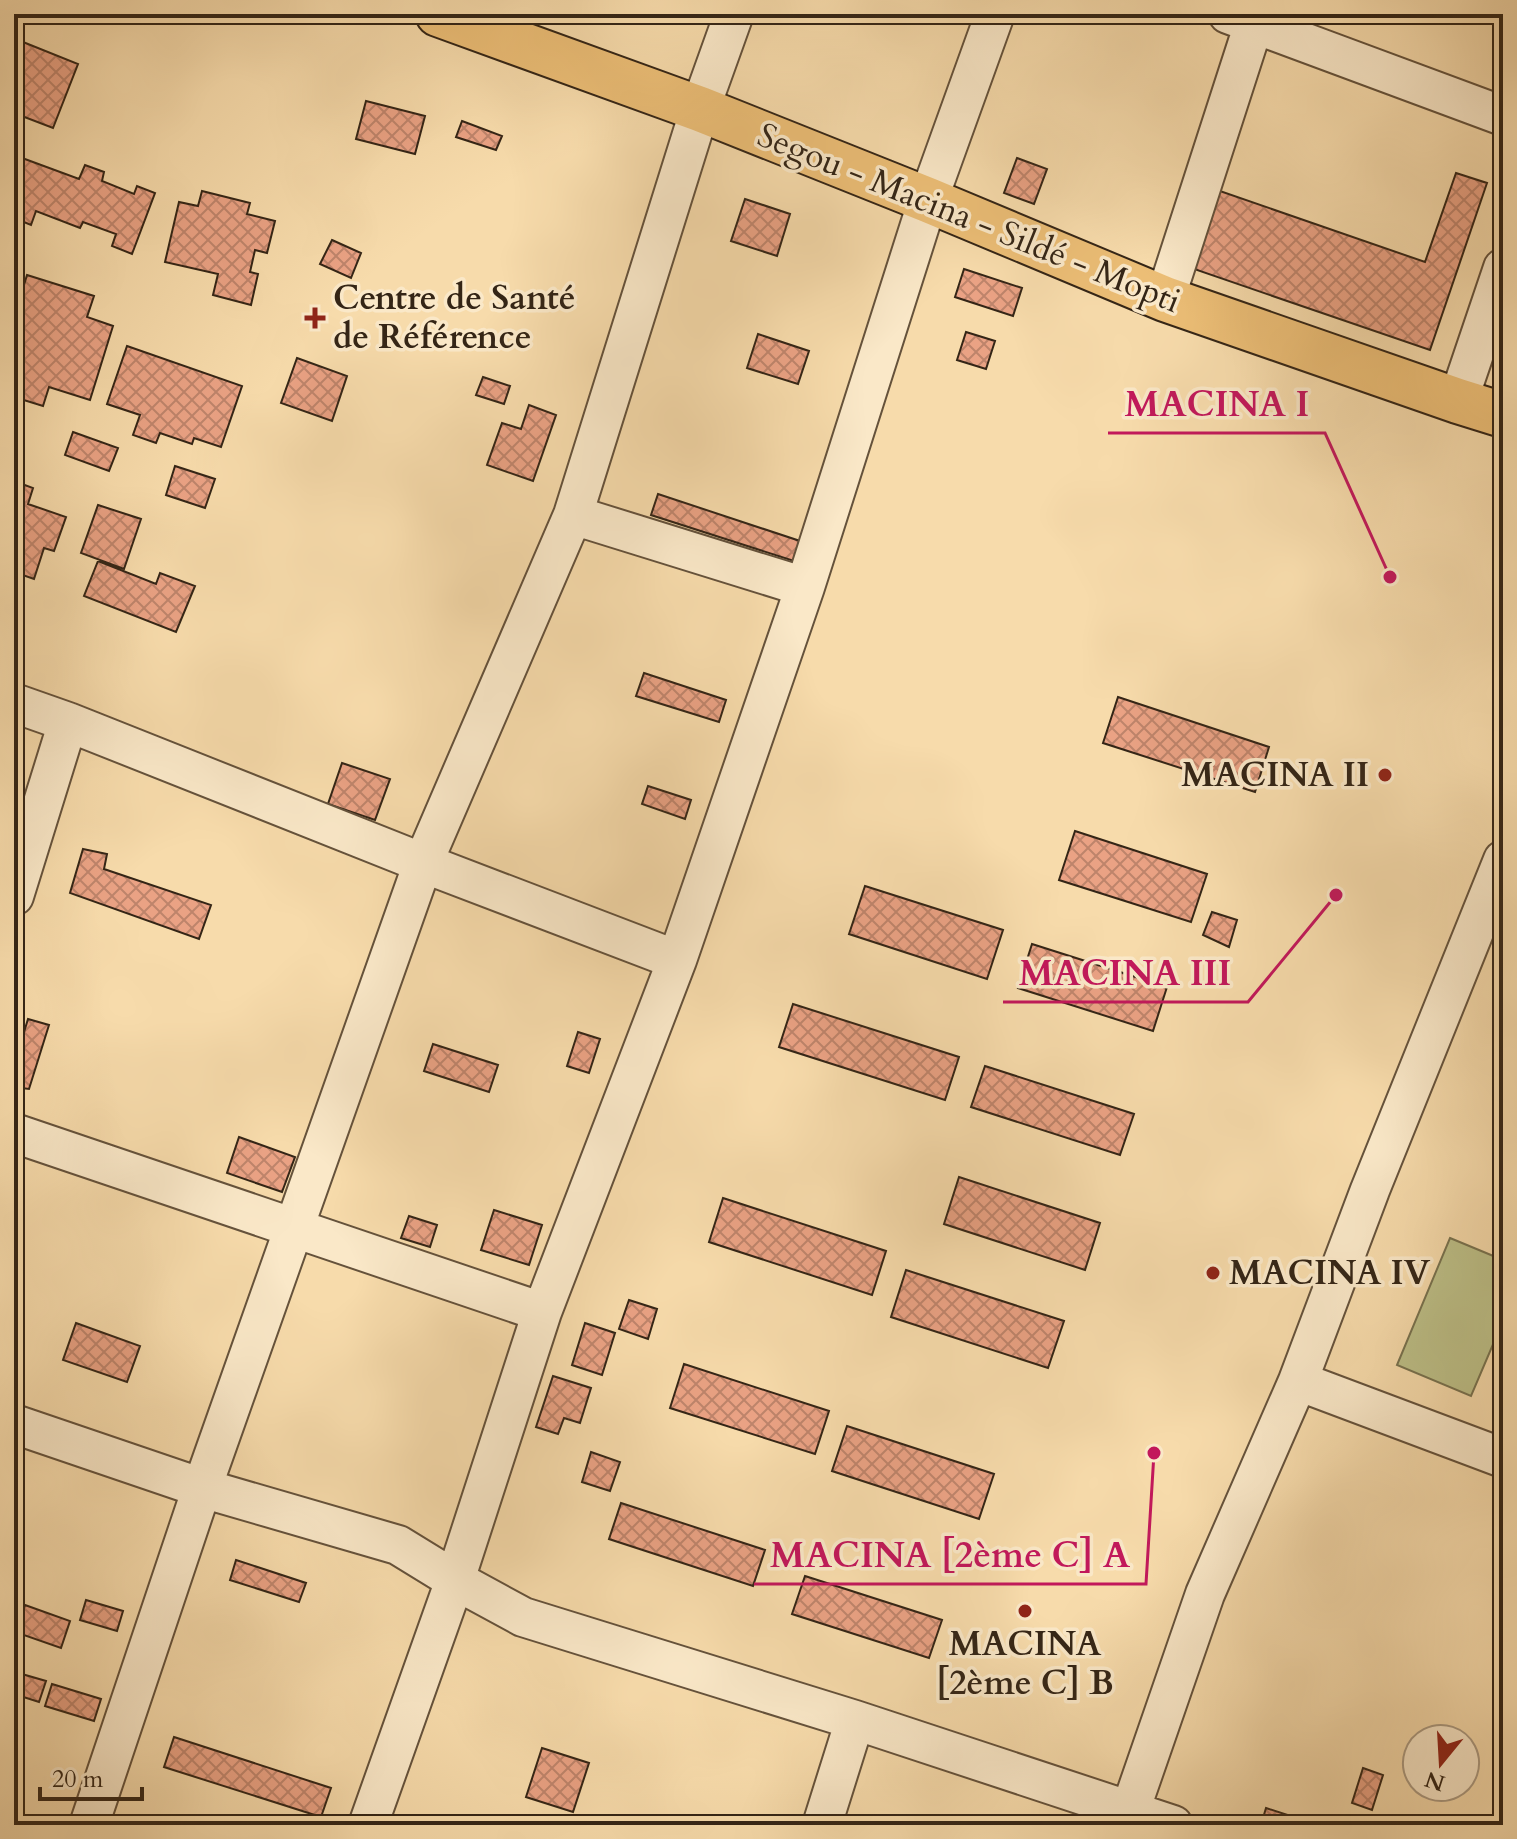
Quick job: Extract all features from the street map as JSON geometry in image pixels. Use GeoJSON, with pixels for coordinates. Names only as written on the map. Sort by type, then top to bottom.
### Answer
{"type":"FeatureCollection","features":[{"type":"Feature","properties":{"kind":"main road","name":"Segou - Macina - Sildé - Mopti"},"geometry":{"type":"LineString","coordinates":[[438,14],[700,109],[1165,299],[1503,415]]}},
{"type":"Feature","properties":{"kind":"street"},"geometry":{"type":"LineString","coordinates":[[89,1825],[202,1488],[423,863],[573,515],[700,109],[734,14]]}},
{"type":"Feature","properties":{"kind":"street"},"geometry":{"type":"LineString","coordinates":[[368,1825],[455,1580],[542,1312],[677,960],[805,587],[928,200],[995,14]]}},
{"type":"Feature","properties":{"kind":"street"},"geometry":{"type":"LineString","coordinates":[[1165,299],[1246,18],[1503,116]]}},
{"type":"Feature","properties":{"kind":"street"},"geometry":{"type":"LineString","coordinates":[[1458,401],[1503,268]]}},
{"type":"Feature","properties":{"kind":"street"},"geometry":{"type":"LineString","coordinates":[[573,515],[805,587]]}},
{"type":"Feature","properties":{"kind":"street"},"geometry":{"type":"LineString","coordinates":[[14,703],[677,960]]}},
{"type":"Feature","properties":{"kind":"street"},"geometry":{"type":"LineString","coordinates":[[14,896],[68,722]]}},
{"type":"Feature","properties":{"kind":"street"},"geometry":{"type":"LineString","coordinates":[[1130,1811],[1205,1594],[1298,1381],[1370,1190],[1503,860]]}},
{"type":"Feature","properties":{"kind":"street"},"geometry":{"type":"LineString","coordinates":[[14,1133],[542,1312]]}},
{"type":"Feature","properties":{"kind":"street"},"geometry":{"type":"LineString","coordinates":[[1298,1381],[1503,1458]]}},
{"type":"Feature","properties":{"kind":"street"},"geometry":{"type":"LineString","coordinates":[[14,1424],[202,1488],[398,1545],[523,1617],[855,1720],[1173,1825]]}},
{"type":"Feature","properties":{"kind":"street"},"geometry":{"type":"LineString","coordinates":[[822,1825],[855,1720]]}},
{"type":"Feature","properties":{"kind":"green space"},"geometry":{"type":"Polygon","coordinates":[[[1450,1238],[1503,1260],[1503,1321],[1471,1396],[1397,1365],[1450,1238]]]}},
{"type":"Feature","properties":{"kind":"building"},"geometry":{"type":"Polygon","coordinates":[[[18,40],[78,64],[53,128],[14,113],[14,49],[18,40]]]}},
{"type":"Feature","properties":{"kind":"building"},"geometry":{"type":"Polygon","coordinates":[[[366,101],[425,116],[415,154],[356,139],[366,101]]]}},
{"type":"Feature","properties":{"kind":"building"},"geometry":{"type":"Polygon","coordinates":[[[462,121],[502,136],[496,150],[456,137],[462,121]]]}},
{"type":"Feature","properties":{"kind":"building"},"geometry":{"type":"Polygon","coordinates":[[[14,155],[79,179],[85,165],[104,172],[102,181],[134,194],[137,186],[155,193],[132,254],[112,246],[116,234],[83,222],[80,228],[36,211],[31,225],[14,218],[14,155]]]}},
{"type":"Feature","properties":{"kind":"building"},"geometry":{"type":"Polygon","coordinates":[[[1017,158],[1047,169],[1034,204],[1004,193],[1017,158]]]}},
{"type":"Feature","properties":{"kind":"building"},"geometry":{"type":"Polygon","coordinates":[[[1456,173],[1487,183],[1430,350],[1194,269],[1220,191],[1425,262],[1456,173]]]}},
{"type":"Feature","properties":{"kind":"building"},"geometry":{"type":"Polygon","coordinates":[[[202,191],[250,203],[247,214],[275,221],[267,253],[255,250],[250,272],[258,274],[251,305],[213,295],[218,274],[165,262],[179,202],[198,206],[202,191]]]}},
{"type":"Feature","properties":{"kind":"building"},"geometry":{"type":"Polygon","coordinates":[[[745,199],[790,214],[777,256],[731,241],[745,199]]]}},
{"type":"Feature","properties":{"kind":"building"},"geometry":{"type":"Polygon","coordinates":[[[332,240],[361,253],[351,278],[320,264],[332,240]]]}},
{"type":"Feature","properties":{"kind":"building"},"geometry":{"type":"Polygon","coordinates":[[[964,269],[1022,288],[1013,316],[955,297],[964,269]]]}},
{"type":"Feature","properties":{"kind":"building"},"geometry":{"type":"Polygon","coordinates":[[[27,275],[94,296],[87,317],[113,326],[90,400],[49,387],[43,406],[14,397],[14,318],[27,275]]]}},
{"type":"Feature","properties":{"kind":"building"},"geometry":{"type":"Polygon","coordinates":[[[966,332],[995,341],[986,369],[957,360],[966,332]]]}},
{"type":"Feature","properties":{"kind":"building"},"geometry":{"type":"Polygon","coordinates":[[[758,334],[809,351],[798,384],[747,368],[758,334]]]}},
{"type":"Feature","properties":{"kind":"building"},"geometry":{"type":"Polygon","coordinates":[[[127,346],[242,386],[221,447],[194,438],[192,444],[160,433],[156,443],[133,435],[140,415],[107,404],[127,346]]]}},
{"type":"Feature","properties":{"kind":"building"},"geometry":{"type":"Polygon","coordinates":[[[297,358],[347,376],[332,421],[281,403],[297,358]]]}},
{"type":"Feature","properties":{"kind":"building"},"geometry":{"type":"Polygon","coordinates":[[[483,377],[510,386],[504,404],[476,395],[483,377]]]}},
{"type":"Feature","properties":{"kind":"building"},"geometry":{"type":"Polygon","coordinates":[[[529,405],[556,415],[533,481],[487,465],[502,423],[521,429],[529,405]]]}},
{"type":"Feature","properties":{"kind":"building"},"geometry":{"type":"Polygon","coordinates":[[[73,432],[118,448],[109,471],[65,455],[73,432]]]}},
{"type":"Feature","properties":{"kind":"building"},"geometry":{"type":"Polygon","coordinates":[[[175,466],[215,479],[205,508],[166,495],[175,466]]]}},
{"type":"Feature","properties":{"kind":"building"},"geometry":{"type":"Polygon","coordinates":[[[14,481],[33,488],[28,504],[66,517],[54,551],[44,548],[34,579],[14,572],[14,481]]]}},
{"type":"Feature","properties":{"kind":"building"},"geometry":{"type":"Polygon","coordinates":[[[658,494],[800,541],[794,561],[651,515],[658,494]]]}},
{"type":"Feature","properties":{"kind":"building"},"geometry":{"type":"Polygon","coordinates":[[[98,505],[141,519],[124,569],[81,553],[98,505]]]}},
{"type":"Feature","properties":{"kind":"building"},"geometry":{"type":"Polygon","coordinates":[[[98,561],[156,584],[160,573],[195,586],[176,632],[84,596],[98,561]]]}},
{"type":"Feature","properties":{"kind":"building"},"geometry":{"type":"Polygon","coordinates":[[[644,673],[726,700],[719,722],[636,696],[644,673]]]}},
{"type":"Feature","properties":{"kind":"building"},"geometry":{"type":"Polygon","coordinates":[[[1118,697],[1269,747],[1255,792],[1103,743],[1118,697]]]}},
{"type":"Feature","properties":{"kind":"building"},"geometry":{"type":"Polygon","coordinates":[[[342,763],[390,779],[375,820],[328,804],[342,763]]]}},
{"type":"Feature","properties":{"kind":"building"},"geometry":{"type":"Polygon","coordinates":[[[648,786],[691,800],[685,819],[642,804],[648,786]]]}},
{"type":"Feature","properties":{"kind":"building"},"geometry":{"type":"Polygon","coordinates":[[[1075,831],[1207,874],[1191,922],[1059,880],[1075,831]]]}},
{"type":"Feature","properties":{"kind":"building"},"geometry":{"type":"Polygon","coordinates":[[[83,849],[107,854],[104,869],[211,905],[199,939],[70,893],[83,849]]]}},
{"type":"Feature","properties":{"kind":"building"},"geometry":{"type":"Polygon","coordinates":[[[865,886],[1003,930],[987,979],[849,934],[865,886]]]}},
{"type":"Feature","properties":{"kind":"building"},"geometry":{"type":"Polygon","coordinates":[[[1212,912],[1237,920],[1229,947],[1203,935],[1212,912]]]}},
{"type":"Feature","properties":{"kind":"building"},"geometry":{"type":"Polygon","coordinates":[[[1032,944],[1167,987],[1153,1031],[1018,988],[1032,944]]]}},
{"type":"Feature","properties":{"kind":"building"},"geometry":{"type":"Polygon","coordinates":[[[793,1004],[959,1057],[945,1100],[779,1047],[793,1004]]]}},
{"type":"Feature","properties":{"kind":"building"},"geometry":{"type":"Polygon","coordinates":[[[28,1019],[49,1025],[29,1089],[14,1087],[14,1065],[28,1019]]]}},
{"type":"Feature","properties":{"kind":"building"},"geometry":{"type":"Polygon","coordinates":[[[578,1032],[600,1039],[589,1073],[567,1066],[578,1032]]]}},
{"type":"Feature","properties":{"kind":"building"},"geometry":{"type":"Polygon","coordinates":[[[433,1044],[498,1065],[489,1092],[424,1071],[433,1044]]]}},
{"type":"Feature","properties":{"kind":"building"},"geometry":{"type":"Polygon","coordinates":[[[985,1066],[1134,1114],[1120,1155],[971,1107],[985,1066]]]}},
{"type":"Feature","properties":{"kind":"building"},"geometry":{"type":"Polygon","coordinates":[[[239,1137],[295,1157],[282,1192],[227,1173],[239,1137]]]}},
{"type":"Feature","properties":{"kind":"building"},"geometry":{"type":"Polygon","coordinates":[[[959,1177],[1100,1223],[1085,1270],[944,1224],[959,1177]]]}},
{"type":"Feature","properties":{"kind":"building"},"geometry":{"type":"Polygon","coordinates":[[[723,1198],[886,1251],[872,1295],[709,1242],[723,1198]]]}},
{"type":"Feature","properties":{"kind":"building"},"geometry":{"type":"Polygon","coordinates":[[[494,1210],[542,1225],[529,1265],[481,1250],[494,1210]]]}},
{"type":"Feature","properties":{"kind":"building"},"geometry":{"type":"Polygon","coordinates":[[[409,1216],[437,1225],[430,1247],[401,1238],[409,1216]]]}},
{"type":"Feature","properties":{"kind":"building"},"geometry":{"type":"Polygon","coordinates":[[[906,1270],[1064,1321],[1048,1368],[891,1317],[906,1270]]]}},
{"type":"Feature","properties":{"kind":"building"},"geometry":{"type":"Polygon","coordinates":[[[629,1300],[657,1309],[648,1339],[619,1329],[629,1300]]]}},
{"type":"Feature","properties":{"kind":"building"},"geometry":{"type":"Polygon","coordinates":[[[76,1323],[140,1346],[127,1382],[63,1360],[76,1323]]]}},
{"type":"Feature","properties":{"kind":"building"},"geometry":{"type":"Polygon","coordinates":[[[585,1323],[615,1333],[602,1375],[572,1365],[585,1323]]]}},
{"type":"Feature","properties":{"kind":"building"},"geometry":{"type":"Polygon","coordinates":[[[684,1364],[829,1411],[815,1454],[670,1408],[684,1364]]]}},
{"type":"Feature","properties":{"kind":"building"},"geometry":{"type":"Polygon","coordinates":[[[553,1376],[591,1388],[580,1423],[564,1418],[558,1434],[536,1427],[553,1376]]]}},
{"type":"Feature","properties":{"kind":"building"},"geometry":{"type":"Polygon","coordinates":[[[847,1426],[994,1474],[979,1519],[832,1471],[847,1426]]]}},
{"type":"Feature","properties":{"kind":"building"},"geometry":{"type":"Polygon","coordinates":[[[591,1452],[620,1462],[610,1491],[582,1482],[591,1452]]]}},
{"type":"Feature","properties":{"kind":"building"},"geometry":{"type":"Polygon","coordinates":[[[621,1503],[765,1550],[753,1586],[609,1539],[621,1503]]]}},
{"type":"Feature","properties":{"kind":"building"},"geometry":{"type":"Polygon","coordinates":[[[236,1560],[306,1583],[299,1602],[230,1580],[236,1560]]]}},
{"type":"Feature","properties":{"kind":"building"},"geometry":{"type":"Polygon","coordinates":[[[805,1576],[942,1620],[929,1658],[792,1614],[805,1576]]]}},
{"type":"Feature","properties":{"kind":"building"},"geometry":{"type":"Polygon","coordinates":[[[86,1600],[123,1611],[117,1631],[80,1620],[86,1600]]]}},
{"type":"Feature","properties":{"kind":"building"},"geometry":{"type":"Polygon","coordinates":[[[25,1605],[70,1621],[61,1648],[15,1632],[25,1605]]]}},
{"type":"Feature","properties":{"kind":"building"},"geometry":{"type":"Polygon","coordinates":[[[15,1672],[46,1681],[39,1702],[14,1694],[15,1672]]]}},
{"type":"Feature","properties":{"kind":"building"},"geometry":{"type":"Polygon","coordinates":[[[52,1684],[101,1699],[94,1721],[45,1706],[52,1684]]]}},
{"type":"Feature","properties":{"kind":"building"},"geometry":{"type":"Polygon","coordinates":[[[174,1737],[331,1788],[321,1817],[164,1767],[174,1737]]]}},
{"type":"Feature","properties":{"kind":"building"},"geometry":{"type":"Polygon","coordinates":[[[542,1748],[589,1763],[573,1812],[526,1797],[542,1748]]]}},
{"type":"Feature","properties":{"kind":"building"},"geometry":{"type":"Polygon","coordinates":[[[1363,1768],[1383,1775],[1372,1810],[1352,1803],[1363,1768]]]}},
{"type":"Feature","properties":{"kind":"building"},"geometry":{"type":"Polygon","coordinates":[[[1266,1808],[1306,1821],[1305,1825],[1261,1825],[1266,1808]]]}},
{"type":"Feature","properties":{"kind":"place","name":"Centre de Santé de Référence"},"geometry":{"type":"Point","coordinates":[315,318]}},
{"type":"Feature","properties":{"kind":"place","name":"MACINA I"},"geometry":{"type":"Point","coordinates":[1390,577]}},
{"type":"Feature","properties":{"kind":"place","name":"MACINA II"},"geometry":{"type":"Point","coordinates":[1385,775]}},
{"type":"Feature","properties":{"kind":"place","name":"MACINA III"},"geometry":{"type":"Point","coordinates":[1336,895]}},
{"type":"Feature","properties":{"kind":"place","name":"MACINA IV"},"geometry":{"type":"Point","coordinates":[1213,1273]}},
{"type":"Feature","properties":{"kind":"place","name":"MACINA [2ème C] A"},"geometry":{"type":"Point","coordinates":[1154,1453]}},
{"type":"Feature","properties":{"kind":"place","name":"MACINA [2ème C] B"},"geometry":{"type":"Point","coordinates":[1025,1611]}}]}
